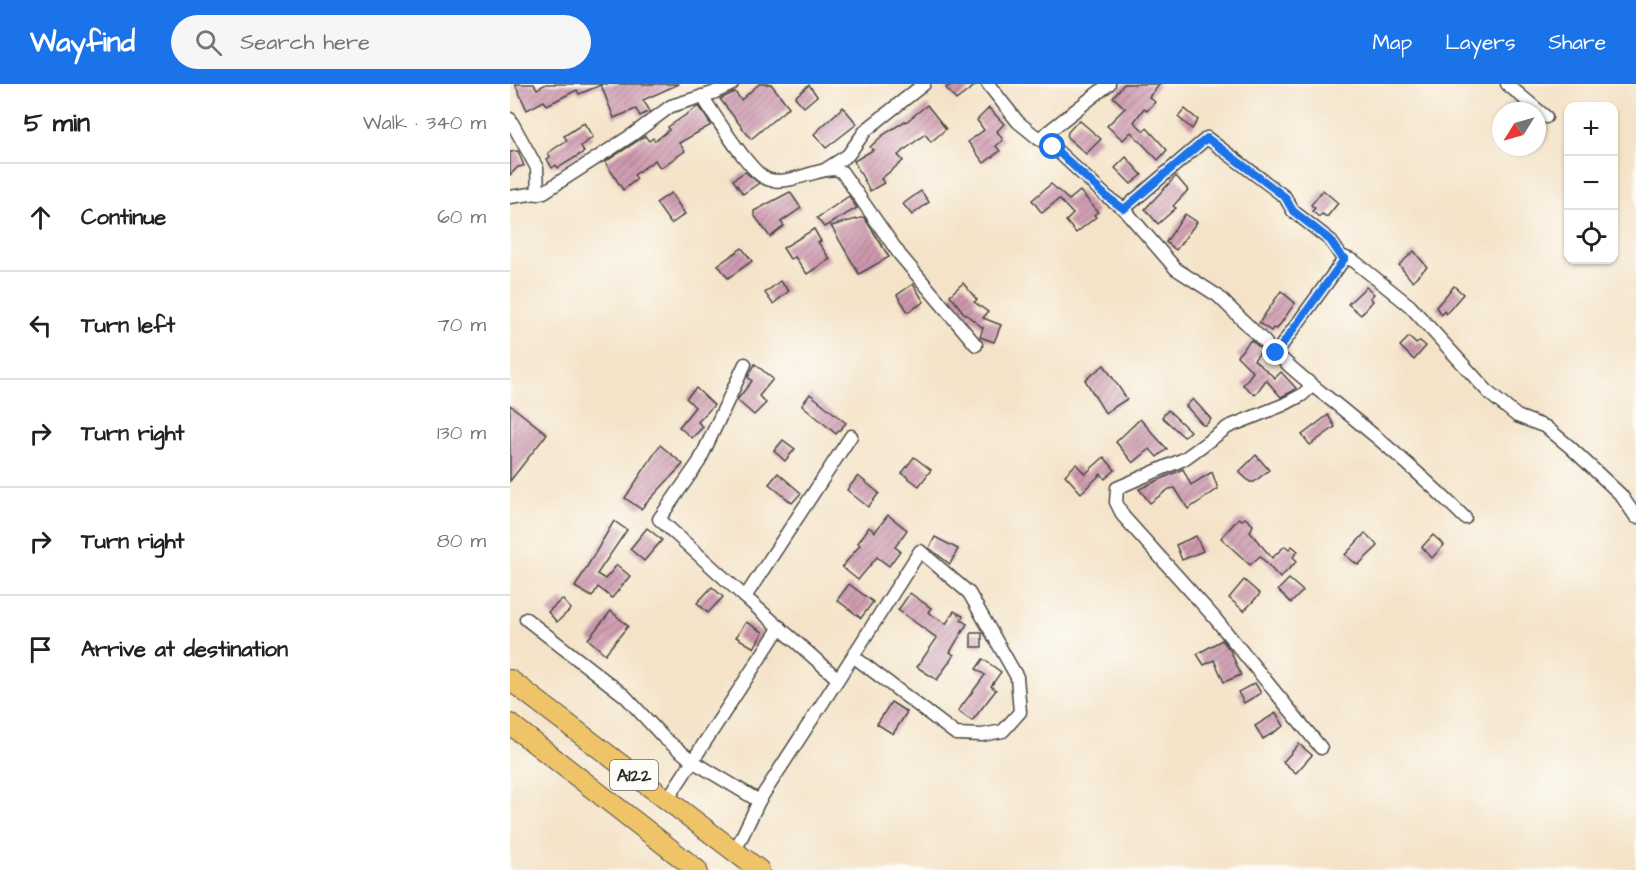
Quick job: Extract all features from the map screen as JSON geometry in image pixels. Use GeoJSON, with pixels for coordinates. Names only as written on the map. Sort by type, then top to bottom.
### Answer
{"type":"FeatureCollection","features":[{"type":"Feature","properties":{"kind":"highway","name":"A122"},"geometry":{"type":"LineString","coordinates":[[510,680],[759,870]]}},
{"type":"Feature","properties":{"kind":"highway","name":"A122"},"geometry":{"type":"LineString","coordinates":[[510,724],[698,870]]}},
{"type":"Feature","properties":{"kind":"street"},"geometry":{"type":"LineString","coordinates":[[510,198],[538,194],[632,135],[671,106],[732,84]]}},
{"type":"Feature","properties":{"kind":"street"},"geometry":{"type":"LineString","coordinates":[[822,171],[848,154],[866,130],[924,84]]}},
{"type":"Feature","properties":{"kind":"street"},"geometry":{"type":"LineString","coordinates":[[988,84],[1018,122],[1053,147],[1106,196],[1124,209],[1176,269],[1218,296],[1266,343]]}},
{"type":"Feature","properties":{"kind":"street"},"geometry":{"type":"LineString","coordinates":[[1039,139],[1109,84]]}},
{"type":"Feature","properties":{"kind":"street"},"geometry":{"type":"LineString","coordinates":[[1507,84],[1528,102]]}},
{"type":"Feature","properties":{"kind":"street"},"geometry":{"type":"LineString","coordinates":[[702,96],[728,137],[762,177],[776,181],[790,180],[835,168],[842,172],[900,255],[976,345]]}},
{"type":"Feature","properties":{"kind":"street"},"geometry":{"type":"LineString","coordinates":[[510,119],[537,168],[538,194]]}},
{"type":"Feature","properties":{"kind":"street"},"geometry":{"type":"LineString","coordinates":[[1124,209],[1207,138],[1285,197],[1293,211],[1330,240],[1341,256],[1354,261],[1410,306],[1490,394],[1517,416],[1546,427],[1570,447],[1621,495],[1636,518]]}},
{"type":"Feature","properties":{"kind":"street"},"geometry":{"type":"LineString","coordinates":[[1345,258],[1276,353],[1298,376],[1431,484],[1465,518]]}},
{"type":"Feature","properties":{"kind":"street"},"geometry":{"type":"LineString","coordinates":[[745,363],[699,462],[659,519],[838,679]]}},
{"type":"Feature","properties":{"kind":"street"},"geometry":{"type":"LineString","coordinates":[[1312,386],[1302,395],[1283,405],[1228,427],[1184,459],[1117,488],[1116,502],[1123,516],[1213,616],[1321,748]]}},
{"type":"Feature","properties":{"kind":"street"},"geometry":{"type":"LineString","coordinates":[[745,597],[851,436]]}},
{"type":"Feature","properties":{"kind":"street"},"geometry":{"type":"LineString","coordinates":[[735,851],[759,801],[920,551],[969,593],[1017,677],[1020,712],[1003,731],[982,735],[956,734],[853,656]]}},
{"type":"Feature","properties":{"kind":"street"},"geometry":{"type":"LineString","coordinates":[[526,619],[624,696],[664,738],[693,761],[759,801]]}},
{"type":"Feature","properties":{"kind":"street"},"geometry":{"type":"LineString","coordinates":[[667,800],[780,627]]}},
{"type":"Feature","properties":{"kind":"building"},"geometry":{"type":"Polygon","coordinates":[[[515,84],[534,84],[537,89],[546,84],[679,84],[643,100],[650,111],[640,116],[636,109],[614,118],[601,85],[579,94],[577,90],[547,105],[544,101],[527,110],[515,84]]]}},
{"type":"Feature","properties":{"kind":"building"},"geometry":{"type":"Polygon","coordinates":[[[759,84],[771,84],[789,107],[751,139],[720,99],[735,92],[741,100],[759,84]]]}},
{"type":"Feature","properties":{"kind":"building"},"geometry":{"type":"Polygon","coordinates":[[[952,84],[977,84],[956,100],[946,88],[952,84]]]}},
{"type":"Feature","properties":{"kind":"building"},"geometry":{"type":"Polygon","coordinates":[[[1124,84],[1160,84],[1149,97],[1155,102],[1147,111],[1144,108],[1134,122],[1144,131],[1147,128],[1167,150],[1158,160],[1131,132],[1123,140],[1107,126],[1125,108],[1113,97],[1124,84]]]}},
{"type":"Feature","properties":{"kind":"building"},"geometry":{"type":"Polygon","coordinates":[[[809,85],[817,96],[804,107],[795,97],[809,85]]]}},
{"type":"Feature","properties":{"kind":"building"},"geometry":{"type":"Polygon","coordinates":[[[927,105],[946,129],[931,142],[925,134],[898,155],[903,161],[881,179],[884,183],[870,191],[854,161],[873,150],[870,147],[883,135],[906,122],[927,105]]]}},
{"type":"Feature","properties":{"kind":"building"},"geometry":{"type":"Polygon","coordinates":[[[699,106],[711,125],[679,143],[685,151],[660,168],[655,160],[634,175],[637,179],[623,190],[605,162],[645,136],[649,141],[653,138],[655,141],[669,130],[668,127],[699,106]]]}},
{"type":"Feature","properties":{"kind":"building"},"geometry":{"type":"Polygon","coordinates":[[[843,107],[857,124],[826,148],[814,134],[843,107]]]}},
{"type":"Feature","properties":{"kind":"building"},"geometry":{"type":"Polygon","coordinates":[[[989,108],[1004,124],[997,131],[1003,140],[996,146],[1000,151],[984,163],[968,142],[984,130],[977,120],[989,108]]]}},
{"type":"Feature","properties":{"kind":"building"},"geometry":{"type":"Polygon","coordinates":[[[1185,109],[1198,120],[1192,129],[1178,117],[1185,109]]]}},
{"type":"Feature","properties":{"kind":"building"},"geometry":{"type":"Polygon","coordinates":[[[1079,120],[1101,139],[1086,154],[1067,137],[1068,132],[1079,120]]]}},
{"type":"Feature","properties":{"kind":"building"},"geometry":{"type":"Polygon","coordinates":[[[584,123],[593,137],[581,146],[584,152],[558,168],[556,165],[552,168],[547,159],[550,157],[548,153],[567,140],[564,136],[584,123]]]}},
{"type":"Feature","properties":{"kind":"building"},"geometry":{"type":"Polygon","coordinates":[[[518,151],[524,166],[518,167],[510,175],[510,152],[518,151]]]}},
{"type":"Feature","properties":{"kind":"building"},"geometry":{"type":"Polygon","coordinates":[[[1126,157],[1142,175],[1131,184],[1115,168],[1126,157]]]}},
{"type":"Feature","properties":{"kind":"building"},"geometry":{"type":"Polygon","coordinates":[[[745,172],[759,183],[743,194],[733,180],[745,172]]]}},
{"type":"Feature","properties":{"kind":"building"},"geometry":{"type":"Polygon","coordinates":[[[1176,176],[1188,190],[1173,206],[1176,208],[1158,224],[1145,209],[1176,176]]]}},
{"type":"Feature","properties":{"kind":"building"},"geometry":{"type":"Polygon","coordinates":[[[1051,184],[1069,200],[1080,191],[1098,212],[1094,215],[1096,217],[1076,233],[1066,221],[1073,214],[1059,199],[1042,213],[1032,200],[1051,184]]]}},
{"type":"Feature","properties":{"kind":"building"},"geometry":{"type":"Polygon","coordinates":[[[1323,190],[1338,203],[1327,217],[1322,214],[1319,217],[1312,211],[1315,208],[1311,205],[1323,190]]]}},
{"type":"Feature","properties":{"kind":"building"},"geometry":{"type":"Polygon","coordinates":[[[921,191],[929,202],[912,215],[903,204],[921,191]]]}},
{"type":"Feature","properties":{"kind":"building"},"geometry":{"type":"Polygon","coordinates":[[[790,192],[801,208],[781,222],[784,226],[770,237],[754,215],[754,211],[790,192]]]}},
{"type":"Feature","properties":{"kind":"building"},"geometry":{"type":"Polygon","coordinates":[[[671,193],[685,214],[671,224],[656,203],[671,193]]]}},
{"type":"Feature","properties":{"kind":"building"},"geometry":{"type":"Polygon","coordinates":[[[849,196],[857,208],[824,227],[817,218],[849,196]]]}},
{"type":"Feature","properties":{"kind":"building"},"geometry":{"type":"Polygon","coordinates":[[[1185,214],[1197,222],[1176,250],[1166,242],[1185,214]]]}},
{"type":"Feature","properties":{"kind":"building"},"geometry":{"type":"Polygon","coordinates":[[[864,217],[889,257],[859,274],[831,226],[864,217]]]}},
{"type":"Feature","properties":{"kind":"building"},"geometry":{"type":"Polygon","coordinates":[[[814,229],[821,241],[818,242],[830,259],[807,274],[795,257],[790,259],[783,248],[814,229]]]}},
{"type":"Feature","properties":{"kind":"building"},"geometry":{"type":"Polygon","coordinates":[[[742,248],[752,261],[728,278],[718,265],[742,248]]]}},
{"type":"Feature","properties":{"kind":"building"},"geometry":{"type":"Polygon","coordinates":[[[1414,251],[1427,267],[1412,281],[1399,265],[1414,251]]]}},
{"type":"Feature","properties":{"kind":"building"},"geometry":{"type":"Polygon","coordinates":[[[780,281],[789,291],[773,304],[765,293],[780,281]]]}},
{"type":"Feature","properties":{"kind":"building"},"geometry":{"type":"Polygon","coordinates":[[[963,283],[977,300],[974,302],[988,312],[983,318],[1001,325],[994,342],[980,337],[983,328],[963,312],[950,295],[963,283]]]}},
{"type":"Feature","properties":{"kind":"building"},"geometry":{"type":"Polygon","coordinates":[[[913,284],[924,302],[908,312],[897,295],[913,284]]]}},
{"type":"Feature","properties":{"kind":"building"},"geometry":{"type":"Polygon","coordinates":[[[1454,286],[1463,294],[1446,314],[1444,311],[1441,315],[1436,307],[1454,286]]]}},
{"type":"Feature","properties":{"kind":"building"},"geometry":{"type":"Polygon","coordinates":[[[1366,287],[1374,294],[1370,298],[1373,301],[1361,315],[1348,304],[1366,287]]]}},
{"type":"Feature","properties":{"kind":"building"},"geometry":{"type":"Polygon","coordinates":[[[1281,291],[1295,303],[1277,329],[1273,328],[1271,331],[1259,323],[1281,291]]]}},
{"type":"Feature","properties":{"kind":"building"},"geometry":{"type":"Polygon","coordinates":[[[1409,337],[1416,344],[1420,341],[1426,346],[1414,360],[1400,346],[1409,337]]]}},
{"type":"Feature","properties":{"kind":"building"},"geometry":{"type":"Polygon","coordinates":[[[1251,340],[1262,350],[1254,360],[1275,378],[1281,372],[1296,388],[1293,391],[1281,397],[1266,380],[1255,395],[1243,385],[1253,372],[1237,356],[1251,340]]]}},
{"type":"Feature","properties":{"kind":"building"},"geometry":{"type":"Polygon","coordinates":[[[755,364],[773,379],[759,396],[766,403],[754,415],[737,400],[752,381],[748,377],[755,364]]]}},
{"type":"Feature","properties":{"kind":"building"},"geometry":{"type":"Polygon","coordinates":[[[1104,365],[1127,399],[1105,413],[1085,380],[1104,365]]]}},
{"type":"Feature","properties":{"kind":"building"},"geometry":{"type":"Polygon","coordinates":[[[696,388],[714,405],[698,422],[703,427],[692,438],[679,427],[695,407],[686,398],[696,388]]]}},
{"type":"Feature","properties":{"kind":"building"},"geometry":{"type":"Polygon","coordinates":[[[810,394],[846,423],[836,434],[802,405],[810,394]]]}},
{"type":"Feature","properties":{"kind":"building"},"geometry":{"type":"Polygon","coordinates":[[[1193,399],[1211,419],[1206,425],[1203,425],[1186,406],[1193,399]]]}},
{"type":"Feature","properties":{"kind":"building"},"geometry":{"type":"Polygon","coordinates":[[[510,405],[547,434],[510,481],[510,405]]]}},
{"type":"Feature","properties":{"kind":"building"},"geometry":{"type":"Polygon","coordinates":[[[1168,410],[1190,431],[1184,437],[1162,417],[1168,410]]]}},
{"type":"Feature","properties":{"kind":"building"},"geometry":{"type":"Polygon","coordinates":[[[1328,415],[1335,427],[1310,445],[1302,435],[1328,415]]]}},
{"type":"Feature","properties":{"kind":"building"},"geometry":{"type":"Polygon","coordinates":[[[1140,419],[1167,449],[1157,457],[1150,449],[1133,463],[1116,442],[1140,419]]]}},
{"type":"Feature","properties":{"kind":"building"},"geometry":{"type":"Polygon","coordinates":[[[783,440],[795,449],[785,461],[774,451],[783,440]]]}},
{"type":"Feature","properties":{"kind":"building"},"geometry":{"type":"Polygon","coordinates":[[[660,445],[683,464],[641,509],[625,498],[660,445]]]}},
{"type":"Feature","properties":{"kind":"building"},"geometry":{"type":"Polygon","coordinates":[[[1256,455],[1269,470],[1254,482],[1250,482],[1239,472],[1256,455]]]}},
{"type":"Feature","properties":{"kind":"building"},"geometry":{"type":"Polygon","coordinates":[[[914,457],[931,470],[919,486],[902,473],[914,457]]]}},
{"type":"Feature","properties":{"kind":"building"},"geometry":{"type":"Polygon","coordinates":[[[1104,457],[1115,470],[1105,479],[1101,474],[1081,493],[1065,475],[1076,464],[1085,474],[1104,457]]]}},
{"type":"Feature","properties":{"kind":"building"},"geometry":{"type":"Polygon","coordinates":[[[1183,469],[1191,485],[1212,472],[1218,489],[1188,509],[1175,488],[1169,489],[1150,503],[1139,489],[1183,469]]]}},
{"type":"Feature","properties":{"kind":"building"},"geometry":{"type":"Polygon","coordinates":[[[778,473],[801,493],[792,503],[769,484],[778,473]]]}},
{"type":"Feature","properties":{"kind":"building"},"geometry":{"type":"Polygon","coordinates":[[[858,476],[879,493],[868,507],[847,490],[858,476]]]}},
{"type":"Feature","properties":{"kind":"building"},"geometry":{"type":"Polygon","coordinates":[[[888,515],[907,530],[895,547],[900,551],[889,566],[877,557],[858,580],[842,567],[860,545],[858,543],[869,527],[875,532],[888,515]]]}},
{"type":"Feature","properties":{"kind":"building"},"geometry":{"type":"Polygon","coordinates":[[[1239,518],[1242,520],[1245,518],[1253,525],[1250,532],[1272,558],[1285,546],[1289,549],[1292,546],[1298,551],[1293,557],[1297,561],[1280,578],[1260,556],[1250,565],[1221,538],[1239,518]]]}},
{"type":"Feature","properties":{"kind":"building"},"geometry":{"type":"Polygon","coordinates":[[[614,521],[627,530],[597,574],[605,579],[617,565],[630,576],[612,598],[598,587],[592,597],[575,587],[614,521]]]}},
{"type":"Feature","properties":{"kind":"building"},"geometry":{"type":"Polygon","coordinates":[[[647,528],[662,540],[644,561],[630,549],[647,528]]]}},
{"type":"Feature","properties":{"kind":"building"},"geometry":{"type":"Polygon","coordinates":[[[1365,533],[1378,546],[1358,565],[1345,555],[1365,533]]]}},
{"type":"Feature","properties":{"kind":"building"},"geometry":{"type":"Polygon","coordinates":[[[1433,535],[1444,545],[1432,558],[1422,547],[1433,535]]]}},
{"type":"Feature","properties":{"kind":"building"},"geometry":{"type":"Polygon","coordinates":[[[1196,536],[1203,551],[1182,560],[1176,545],[1196,536]]]}},
{"type":"Feature","properties":{"kind":"building"},"geometry":{"type":"Polygon","coordinates":[[[935,537],[958,549],[950,564],[929,548],[935,537]]]}},
{"type":"Feature","properties":{"kind":"building"},"geometry":{"type":"Polygon","coordinates":[[[1289,579],[1303,591],[1291,603],[1278,590],[1289,579]]]}},
{"type":"Feature","properties":{"kind":"building"},"geometry":{"type":"Polygon","coordinates":[[[1244,580],[1260,594],[1244,611],[1229,598],[1244,580]]]}},
{"type":"Feature","properties":{"kind":"building"},"geometry":{"type":"Polygon","coordinates":[[[849,584],[873,602],[861,618],[837,600],[849,584]]]}},
{"type":"Feature","properties":{"kind":"building"},"geometry":{"type":"Polygon","coordinates":[[[712,587],[723,597],[708,613],[697,603],[712,587]]]}},
{"type":"Feature","properties":{"kind":"building"},"geometry":{"type":"Polygon","coordinates":[[[910,593],[931,608],[928,612],[946,624],[954,611],[963,616],[961,620],[967,624],[950,652],[954,655],[937,680],[917,667],[937,638],[898,610],[910,593]]]}},
{"type":"Feature","properties":{"kind":"building"},"geometry":{"type":"Polygon","coordinates":[[[562,599],[571,609],[557,622],[548,612],[562,599]]]}},
{"type":"Feature","properties":{"kind":"building"},"geometry":{"type":"Polygon","coordinates":[[[611,611],[628,626],[605,654],[588,639],[611,611]]]}},
{"type":"Feature","properties":{"kind":"building"},"geometry":{"type":"Polygon","coordinates":[[[746,622],[763,632],[754,648],[736,637],[746,622]]]}},
{"type":"Feature","properties":{"kind":"building"},"geometry":{"type":"Polygon","coordinates":[[[971,633],[982,633],[982,647],[971,647],[971,633]]]}},
{"type":"Feature","properties":{"kind":"building"},"geometry":{"type":"Polygon","coordinates":[[[1222,640],[1230,650],[1241,675],[1224,682],[1214,660],[1204,665],[1197,654],[1222,640]]]}},
{"type":"Feature","properties":{"kind":"building"},"geometry":{"type":"Polygon","coordinates":[[[983,659],[1001,672],[991,686],[996,690],[972,721],[958,711],[985,675],[976,669],[983,659]]]}},
{"type":"Feature","properties":{"kind":"building"},"geometry":{"type":"Polygon","coordinates":[[[1255,683],[1261,693],[1244,703],[1238,692],[1255,683]]]}},
{"type":"Feature","properties":{"kind":"building"},"geometry":{"type":"Polygon","coordinates":[[[891,702],[907,712],[893,734],[877,724],[891,702]]]}},
{"type":"Feature","properties":{"kind":"building"},"geometry":{"type":"Polygon","coordinates":[[[1276,713],[1284,726],[1263,739],[1255,726],[1276,713]]]}},
{"type":"Feature","properties":{"kind":"building"},"geometry":{"type":"Polygon","coordinates":[[[1299,744],[1312,755],[1296,773],[1283,762],[1299,744]]]}},
{"type":"Feature","properties":{"kind":"route"},"geometry":{"type":"LineString","coordinates":[[1053,147],[1106,196],[1124,209],[1207,138],[1285,197],[1293,211],[1330,240],[1345,258],[1276,353]]}}]}
